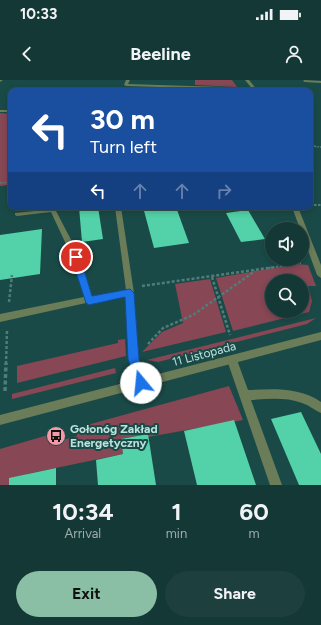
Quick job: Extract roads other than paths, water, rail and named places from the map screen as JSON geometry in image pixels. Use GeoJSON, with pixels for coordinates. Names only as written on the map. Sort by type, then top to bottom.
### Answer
{"type":"FeatureCollection","features":[{"type":"Feature","properties":{"kind":"street"},"geometry":{"type":"LineString","coordinates":[[128,80],[126,85],[208,88]]}},
{"type":"Feature","properties":{"kind":"street"},"geometry":{"type":"LineString","coordinates":[[162,80],[162,86]]}},
{"type":"Feature","properties":{"kind":"street"},"geometry":{"type":"LineString","coordinates":[[247,80],[253,88]]}},
{"type":"Feature","properties":{"kind":"street"},"geometry":{"type":"LineString","coordinates":[[305,82],[321,82]]}},
{"type":"Feature","properties":{"kind":"street"},"geometry":{"type":"LineString","coordinates":[[17,214],[53,210],[76,257],[89,301]]}},
{"type":"Feature","properties":{"kind":"street"},"geometry":{"type":"LineString","coordinates":[[118,210],[129,290],[134,359],[141,383]]}},
{"type":"Feature","properties":{"kind":"street"},"geometry":{"type":"LineString","coordinates":[[296,210],[321,275]]}},
{"type":"Feature","properties":{"kind":"street"},"geometry":{"type":"LineString","coordinates":[[4,318],[89,301],[129,290]]}},
{"type":"Feature","properties":{"kind":"street","name":"11 Listopada"},"geometry":{"type":"LineString","coordinates":[[0,420],[321,336]]}},
{"type":"Feature","properties":{"kind":"street"},"geometry":{"type":"LineString","coordinates":[[232,360],[246,394],[276,485]]}},
{"type":"Feature","properties":{"kind":"street"},"geometry":{"type":"LineString","coordinates":[[246,394],[285,394],[302,397],[321,408]]}},
{"type":"Feature","properties":{"kind":"place","name":"Gołonóg Zakład Energetyczny"},"geometry":{"type":"Point","coordinates":[56,436]}}]}
